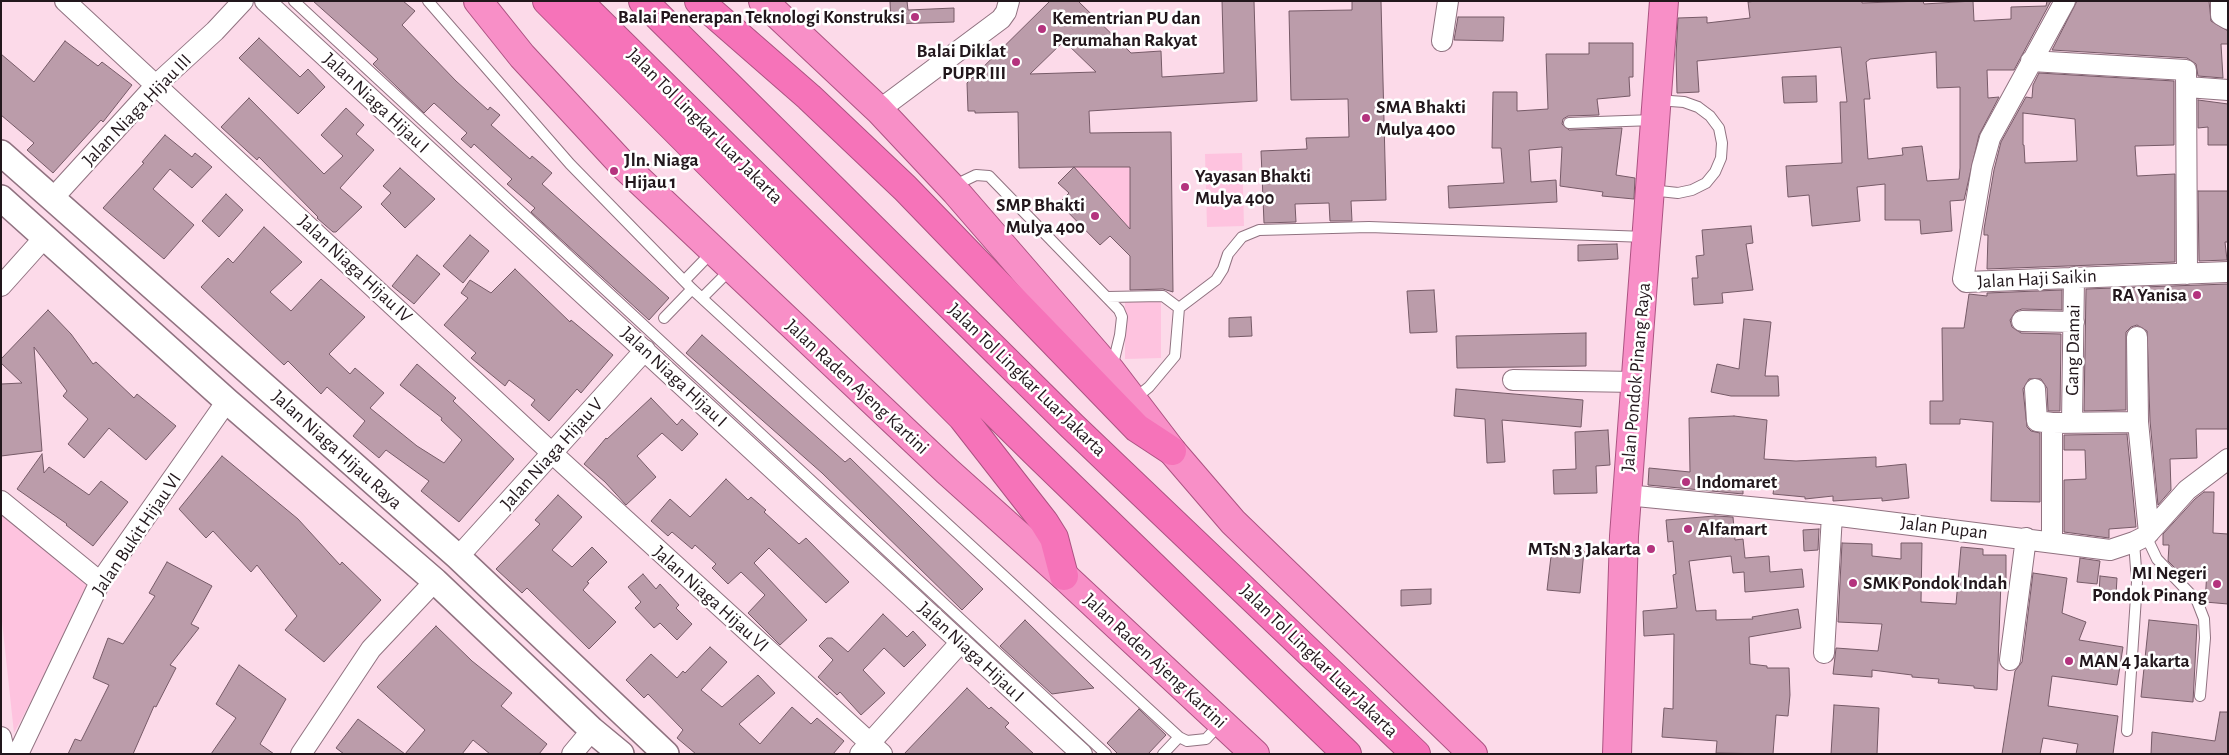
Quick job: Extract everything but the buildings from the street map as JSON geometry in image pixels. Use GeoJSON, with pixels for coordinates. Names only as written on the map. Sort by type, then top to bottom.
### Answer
{"type":"FeatureCollection","features":[{"type":"Feature","properties":{"kind":"highway","name":"Jalan Raden Ajeng Kartini"},"geometry":{"type":"LineString","coordinates":[[478,1],[522,56],[621,163],[947,472],[1064,576],[1255,754]]}},
{"type":"Feature","properties":{"kind":"highway"},"geometry":{"type":"LineString","coordinates":[[547,1],[962,418],[1044,522],[1054,538],[1064,576]]}},
{"type":"Feature","properties":{"kind":"highway","name":"Jalan Tol Lingkar Luar Jakarta"},"geometry":{"type":"LineString","coordinates":[[578,1],[1035,452],[1347,754]]}},
{"type":"Feature","properties":{"kind":"highway","name":"Jalan Tol Lingkar Luar Jakarta"},"geometry":{"type":"LineString","coordinates":[[643,1],[1072,426],[1416,754]]}},
{"type":"Feature","properties":{"kind":"highway"},"geometry":{"type":"LineString","coordinates":[[698,1],[809,98],[905,188],[1137,428],[1172,451]]}},
{"type":"Feature","properties":{"kind":"highway"},"geometry":{"type":"LineString","coordinates":[[762,1],[879,110],[951,187],[1111,371],[1172,451],[1233,522],[1473,754]]}},
{"type":"Feature","properties":{"kind":"highway","name":"Jalan Pondok Pinang Raya"},"geometry":{"type":"LineString","coordinates":[[1617,754],[1626,495],[1637,382],[1664,1]]}},
{"type":"Feature","properties":{"kind":"street","name":"Jalan Niaga Hijau IV"},"geometry":{"type":"LineString","coordinates":[[65,1],[553,454]]}},
{"type":"Feature","properties":{"kind":"street","name":"Jalan Niaga Hijau III"},"geometry":{"type":"LineString","coordinates":[[53,198],[156,85],[215,31],[243,1]]}},
{"type":"Feature","properties":{"kind":"street","name":"Jalan Niaga Hijau I"},"geometry":{"type":"LineString","coordinates":[[265,1],[1082,754]]}},
{"type":"Feature","properties":{"kind":"street"},"geometry":{"type":"LineString","coordinates":[[879,110],[1001,19],[1006,12],[1009,1]]}},
{"type":"Feature","properties":{"kind":"street"},"geometry":{"type":"LineString","coordinates":[[1442,41],[1448,1]]}},
{"type":"Feature","properties":{"kind":"street"},"geometry":{"type":"LineString","coordinates":[[2065,1],[2031,61],[2186,70],[2187,274]]}},
{"type":"Feature","properties":{"kind":"street"},"geometry":{"type":"LineString","coordinates":[[2221,1],[2221,15],[2228,19]]}},
{"type":"Feature","properties":{"kind":"street","name":"Jalan Haji Saikin"},"geometry":{"type":"LineString","coordinates":[[2031,61],[1990,138],[1982,167],[1965,269],[1964,279],[1966,282],[2228,272]]}},
{"type":"Feature","properties":{"kind":"street"},"geometry":{"type":"LineString","coordinates":[[2187,87],[2228,90]]}},
{"type":"Feature","properties":{"kind":"street","name":"Jalan Niaga Hijau Raya"},"geometry":{"type":"LineString","coordinates":[[1,153],[458,557],[666,754]]}},
{"type":"Feature","properties":{"kind":"street","name":"Jalan Niaga Hijau Raya"},"geometry":{"type":"LineString","coordinates":[[1,198],[227,401],[436,581],[592,730],[621,754]]}},
{"type":"Feature","properties":{"kind":"street"},"geometry":{"type":"LineString","coordinates":[[1,286],[44,238]]}},
{"type":"Feature","properties":{"kind":"street","name":"Gang Damai"},"geometry":{"type":"LineString","coordinates":[[2072,423],[2074,277]]}},
{"type":"Feature","properties":{"kind":"street"},"geometry":{"type":"LineString","coordinates":[[2022,321],[2074,322]]}},
{"type":"Feature","properties":{"kind":"street"},"geometry":{"type":"LineString","coordinates":[[2137,337],[2138,422],[2143,537]]}},
{"type":"Feature","properties":{"kind":"street","name":"Jalan Niaga Hijau V"},"geometry":{"type":"LineString","coordinates":[[458,557],[645,350]]}},
{"type":"Feature","properties":{"kind":"street"},"geometry":{"type":"LineString","coordinates":[[1513,380],[1637,382]]}},
{"type":"Feature","properties":{"kind":"street"},"geometry":{"type":"LineString","coordinates":[[2035,389],[2038,421],[2052,423],[2052,542]]}},
{"type":"Feature","properties":{"kind":"street","name":"Jalan Bukit Hijau VI"},"geometry":{"type":"LineString","coordinates":[[18,754],[100,582],[227,401]]}},
{"type":"Feature","properties":{"kind":"street","name":"Gang Damai"},"geometry":{"type":"LineString","coordinates":[[2052,423],[2138,422]]}},
{"type":"Feature","properties":{"kind":"street","name":"Jalan Niaga Hijau VI"},"geometry":{"type":"LineString","coordinates":[[553,454],[870,750]]}},
{"type":"Feature","properties":{"kind":"street"},"geometry":{"type":"LineString","coordinates":[[2143,537],[2187,490],[2228,458]]}},
{"type":"Feature","properties":{"kind":"street","name":"Jalan Pupan"},"geometry":{"type":"LineString","coordinates":[[1626,495],[1832,515],[2110,550],[2143,537]]}},
{"type":"Feature","properties":{"kind":"street"},"geometry":{"type":"LineString","coordinates":[[1,501],[100,582]]}},
{"type":"Feature","properties":{"kind":"street"},"geometry":{"type":"LineString","coordinates":[[1824,653],[1832,515]]}},
{"type":"Feature","properties":{"kind":"street"},"geometry":{"type":"LineString","coordinates":[[2010,660],[2026,538]]}},
{"type":"Feature","properties":{"kind":"street"},"geometry":{"type":"LineString","coordinates":[[301,754],[371,649],[436,581]]}},
{"type":"Feature","properties":{"kind":"street"},"geometry":{"type":"LineString","coordinates":[[510,651],[533,628]]}},
{"type":"Feature","properties":{"kind":"street"},"geometry":{"type":"LineString","coordinates":[[870,750],[961,642]]}},
{"type":"Feature","properties":{"kind":"street"},"geometry":{"type":"LineString","coordinates":[[572,754],[592,730]]}},
{"type":"Feature","properties":{"kind":"street"},"geometry":{"type":"LineString","coordinates":[[1,737],[5,754]]}},
{"type":"Feature","properties":{"kind":"lane"},"geometry":{"type":"LineString","coordinates":[[294,1],[1106,754]]}},
{"type":"Feature","properties":{"kind":"lane"},"geometry":{"type":"LineString","coordinates":[[428,1],[570,164],[692,289],[1178,737],[1187,741],[1206,739],[1222,723]]}},
{"type":"Feature","properties":{"kind":"lane"},"geometry":{"type":"LineString","coordinates":[[1569,123],[1655,110],[1684,102],[1698,106],[1710,116],[1718,128],[1722,143],[1721,158],[1716,172],[1706,183],[1692,190],[1678,193],[1650,190]]}},
{"type":"Feature","properties":{"kind":"lane"},"geometry":{"type":"LineString","coordinates":[[951,187],[976,176],[989,176],[1120,310],[1122,317],[1120,335],[1111,371]]}},
{"type":"Feature","properties":{"kind":"lane"},"geometry":{"type":"LineString","coordinates":[[1134,400],[1149,387],[1175,356],[1181,307],[1209,288],[1223,269],[1233,245],[1242,237],[1259,230],[1369,227],[1647,237]]}},
{"type":"Feature","properties":{"kind":"lane"},"geometry":{"type":"LineString","coordinates":[[684,281],[722,259]]}},
{"type":"Feature","properties":{"kind":"lane"},"geometry":{"type":"LineString","coordinates":[[702,298],[722,259]]}},
{"type":"Feature","properties":{"kind":"lane"},"geometry":{"type":"LineString","coordinates":[[664,318],[692,289]]}},
{"type":"Feature","properties":{"kind":"lane"},"geometry":{"type":"LineString","coordinates":[[1107,297],[1163,296],[1181,307]]}},
{"type":"Feature","properties":{"kind":"lane"},"geometry":{"type":"LineString","coordinates":[[2143,537],[2157,559],[2197,601],[2204,619],[2205,638],[2200,696]]}},
{"type":"Feature","properties":{"kind":"lane"},"geometry":{"type":"LineString","coordinates":[[2127,731],[2137,582],[2143,537]]}},
{"type":"Feature","properties":{"kind":"lane"},"geometry":{"type":"LineString","coordinates":[[1163,754],[1178,737]]}},
{"type":"Feature","properties":{"kind":"shaded area"},"geometry":{"type":"Polygon","coordinates":[[[1242,153],[1244,226],[1207,227],[1205,154],[1242,153]]]}},
{"type":"Feature","properties":{"kind":"shaded area"},"geometry":{"type":"Polygon","coordinates":[[[1074,167],[1130,167],[1130,229],[1074,167]]]}},
{"type":"Feature","properties":{"kind":"shaded area"},"geometry":{"type":"Polygon","coordinates":[[[1161,298],[1161,358],[1125,359],[1125,299],[1161,298]]]}},
{"type":"Feature","properties":{"kind":"shaded area"},"geometry":{"type":"Polygon","coordinates":[[[1,509],[92,589],[14,733],[1,612],[1,509]]]}},
{"type":"Feature","properties":{"kind":"place","name":"Balai Penerapan Teknologi Konstruksi"},"geometry":{"type":"Point","coordinates":[915,17]}},
{"type":"Feature","properties":{"kind":"place","name":"Kementrian PU dan Perumahan Rakyat"},"geometry":{"type":"Point","coordinates":[1042,29]}},
{"type":"Feature","properties":{"kind":"place","name":"Balai Diklat PUPR III"},"geometry":{"type":"Point","coordinates":[1016,62]}},
{"type":"Feature","properties":{"kind":"place","name":"SMA Bhakti Mulya 400"},"geometry":{"type":"Point","coordinates":[1366,118]}},
{"type":"Feature","properties":{"kind":"place","name":"Jln. Niaga Hijau 1"},"geometry":{"type":"Point","coordinates":[614,171]}},
{"type":"Feature","properties":{"kind":"place","name":"Yayasan Bhakti Mulya 400"},"geometry":{"type":"Point","coordinates":[1185,187]}},
{"type":"Feature","properties":{"kind":"place","name":"SMP Bhakti Mulya 400"},"geometry":{"type":"Point","coordinates":[1095,216]}},
{"type":"Feature","properties":{"kind":"place","name":"RA Yanisa"},"geometry":{"type":"Point","coordinates":[2197,295]}},
{"type":"Feature","properties":{"kind":"place","name":"Indomaret"},"geometry":{"type":"Point","coordinates":[1686,482]}},
{"type":"Feature","properties":{"kind":"place","name":"Alfamart"},"geometry":{"type":"Point","coordinates":[1688,529]}},
{"type":"Feature","properties":{"kind":"place","name":"MTsN 3 Jakarta"},"geometry":{"type":"Point","coordinates":[1651,549]}},
{"type":"Feature","properties":{"kind":"place","name":"SMK Pondok Indah"},"geometry":{"type":"Point","coordinates":[1853,583]}},
{"type":"Feature","properties":{"kind":"place","name":"MI Negeri Pondok Pinang"},"geometry":{"type":"Point","coordinates":[2217,584]}},
{"type":"Feature","properties":{"kind":"place","name":"MAN 4 Jakarta"},"geometry":{"type":"Point","coordinates":[2069,661]}}]}
